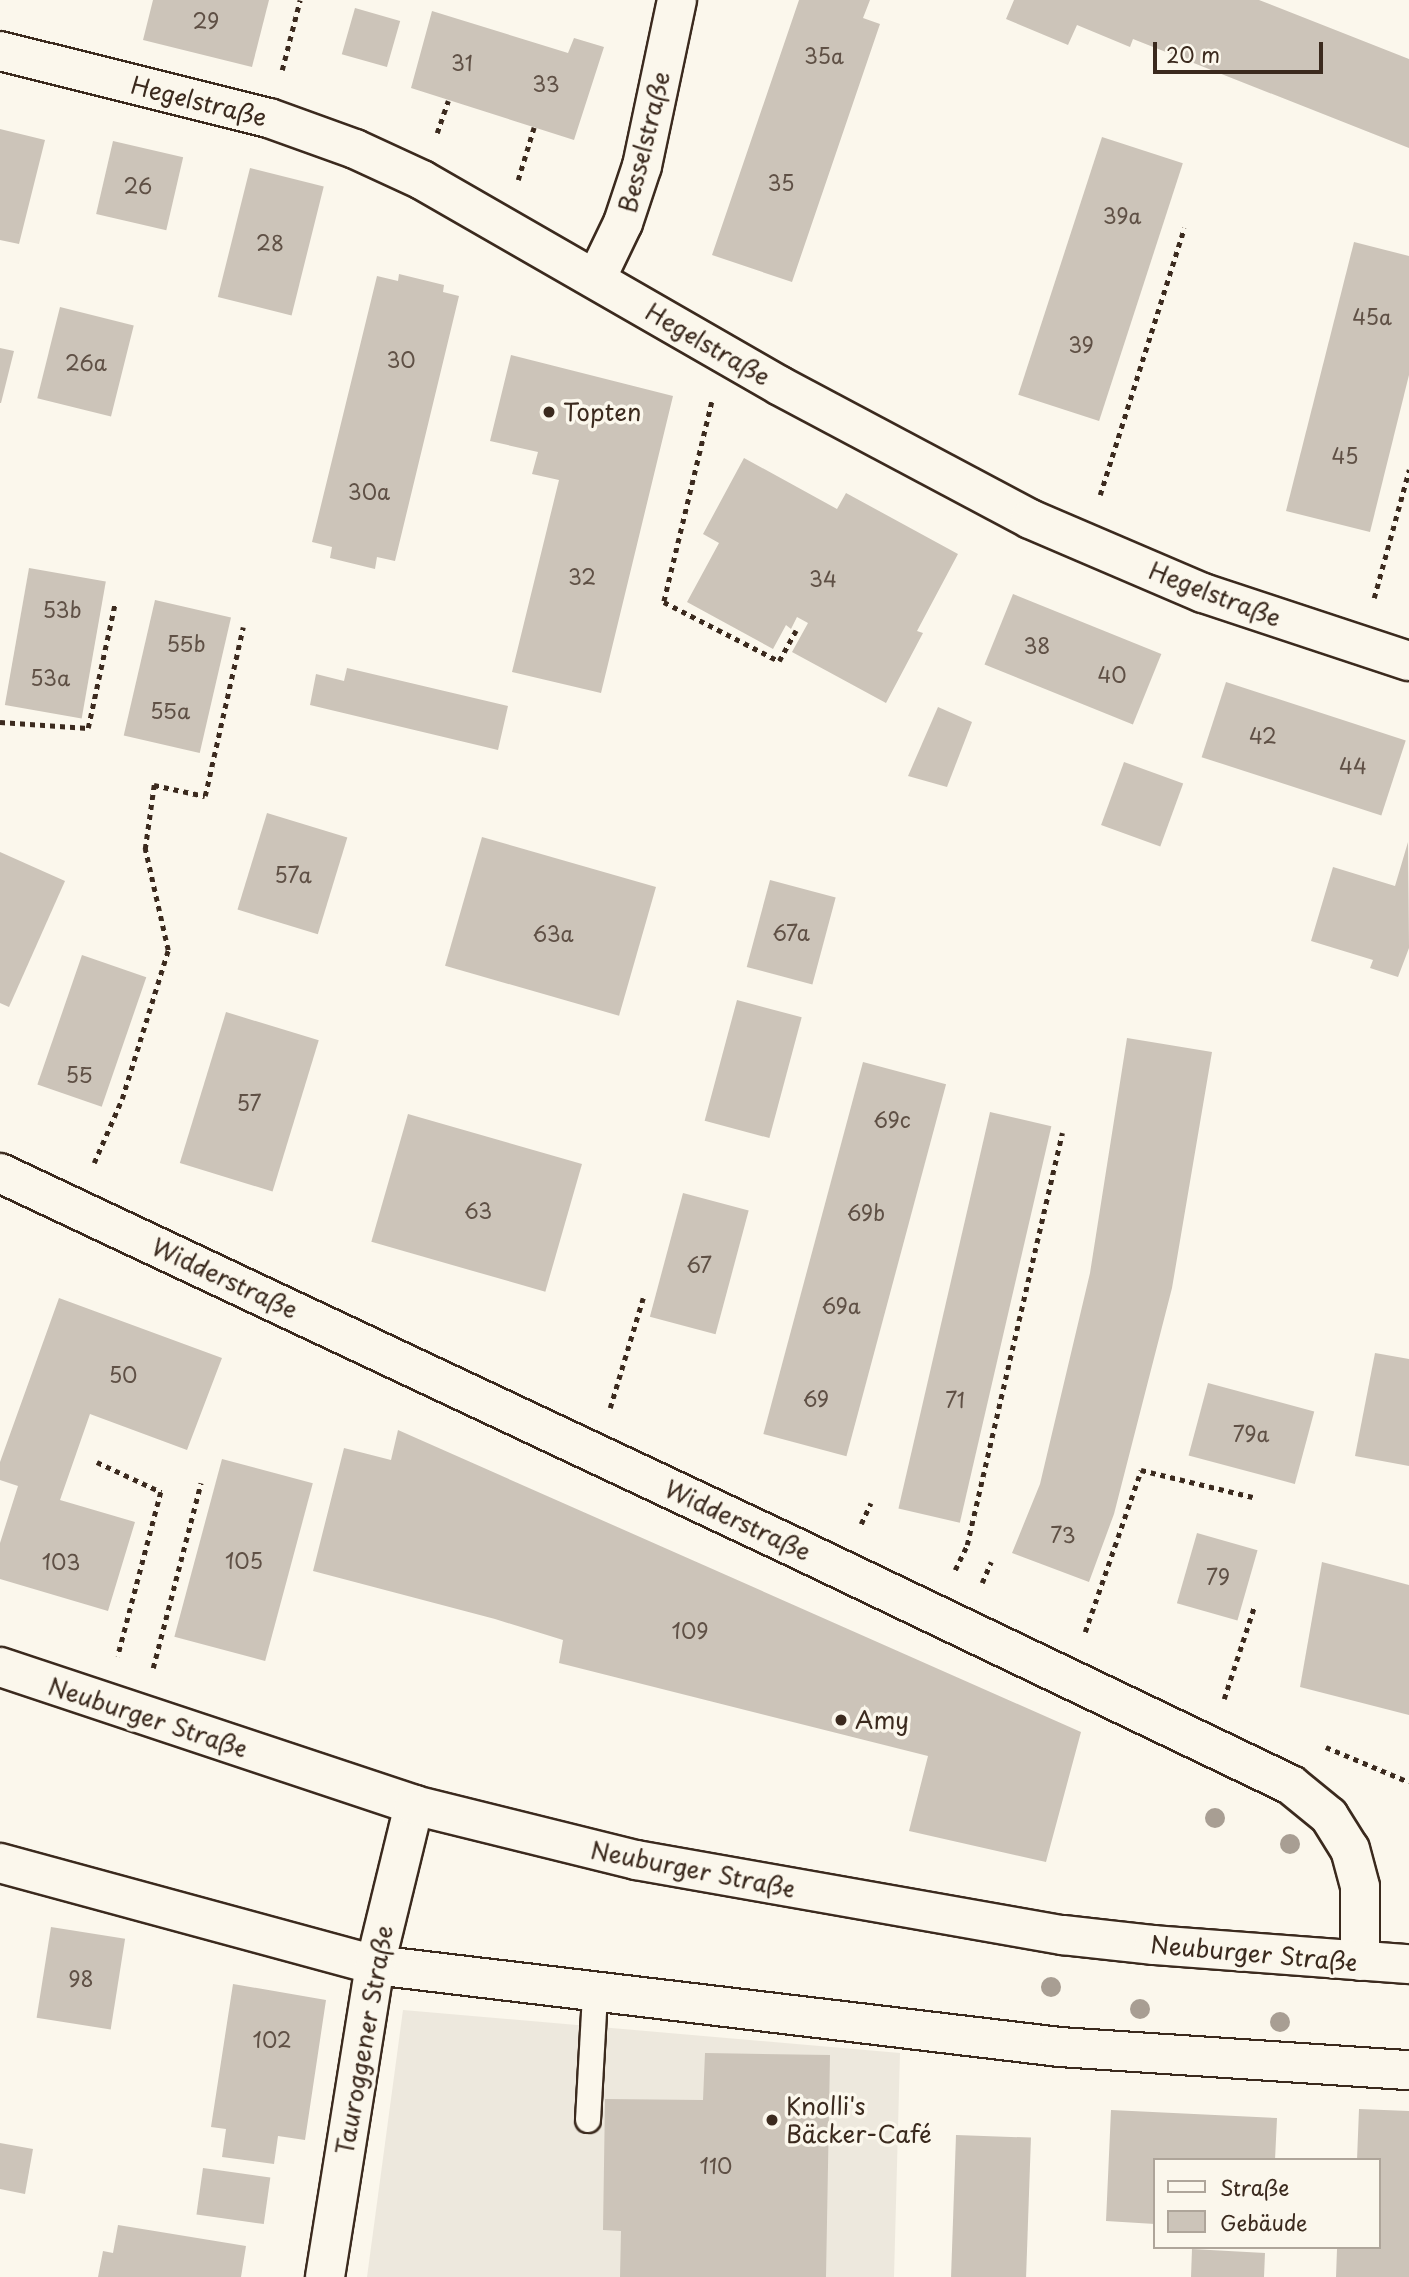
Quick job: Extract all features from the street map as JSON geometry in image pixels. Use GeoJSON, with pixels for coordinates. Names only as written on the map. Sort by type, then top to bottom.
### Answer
{"type":"FeatureCollection","features":[{"type":"Feature","properties":{"kind":"street","name":"Besselstraße"},"geometry":{"type":"LineString","coordinates":[[596,279],[624,223],[642,166],[677,0]]}},
{"type":"Feature","properties":{"kind":"street","name":"Hegelstraße"},"geometry":{"type":"LineString","coordinates":[[0,51],[269,118],[355,149],[422,180],[723,353],[1020,514],[1203,593],[1409,662]]}},
{"type":"Feature","properties":{"kind":"street","name":"Widderstraße"},"geometry":{"type":"LineString","coordinates":[[0,1173],[1291,1785],[1329,1816],[1350,1849],[1360,1888],[1360,1961]]}},
{"type":"Feature","properties":{"kind":"street","name":"Neuburger Straße"},"geometry":{"type":"LineString","coordinates":[[0,1667],[414,1805],[636,1860],[1063,1935],[1409,1964]]}},
{"type":"Feature","properties":{"kind":"street","name":"Tauroggener Straße"},"geometry":{"type":"LineString","coordinates":[[325,2277],[375,1965],[414,1805]]}},
{"type":"Feature","properties":{"kind":"street"},"geometry":{"type":"LineString","coordinates":[[0,1863],[375,1965],[1060,2047],[1409,2070]]}},
{"type":"Feature","properties":{"kind":"lane"},"geometry":{"type":"LineString","coordinates":[[588,2120],[595,1993]]}},
{"type":"Feature","properties":{"kind":"path"},"geometry":{"type":"LineString","coordinates":[[269,118],[300,0]]}},
{"type":"Feature","properties":{"kind":"path"},"geometry":{"type":"LineString","coordinates":[[1086,542],[1184,229]]}},
{"type":"Feature","properties":{"kind":"path"},"geometry":{"type":"LineString","coordinates":[[723,353],[664,602],[779,661],[796,630]]}},
{"type":"Feature","properties":{"kind":"path"},"geometry":{"type":"LineString","coordinates":[[1361,647],[1409,470]]}},
{"type":"Feature","properties":{"kind":"path"},"geometry":{"type":"LineString","coordinates":[[0,722],[88,728],[115,603]]}},
{"type":"Feature","properties":{"kind":"path"},"geometry":{"type":"LineString","coordinates":[[76,1208],[122,1099],[168,950],[145,849],[154,785],[205,796],[243,627]]}},
{"type":"Feature","properties":{"kind":"path"},"geometry":{"type":"LineString","coordinates":[[936,1615],[967,1545],[1062,1133]]}},
{"type":"Feature","properties":{"kind":"path"},"geometry":{"type":"LineString","coordinates":[[599,1455],[643,1298]]}},
{"type":"Feature","properties":{"kind":"path"},"geometry":{"type":"LineString","coordinates":[[97,1462],[161,1492],[124,1709]]}},
{"type":"Feature","properties":{"kind":"path"},"geometry":{"type":"LineString","coordinates":[[1070,1679],[1141,1470],[1253,1497]]}},
{"type":"Feature","properties":{"kind":"path"},"geometry":{"type":"LineString","coordinates":[[124,1709],[201,1483]]}},
{"type":"Feature","properties":{"kind":"path"},"geometry":{"type":"LineString","coordinates":[[1203,1743],[1223,1701],[1254,1607]]}},
{"type":"Feature","properties":{"kind":"shaded area"},"geometry":{"type":"Polygon","coordinates":[[[403,2010],[900,2053],[894,2277],[367,2277],[403,2010]]]}},
{"type":"Feature","properties":{"kind":"building"},"geometry":{"type":"Polygon","coordinates":[[[153,0],[269,0],[252,67],[143,40],[153,0]]]}},
{"type":"Feature","properties":{"kind":"building"},"geometry":{"type":"Polygon","coordinates":[[[799,0],[870,0],[863,18],[880,24],[792,282],[712,255],[799,0]]]}},
{"type":"Feature","properties":{"kind":"building"},"geometry":{"type":"Polygon","coordinates":[[[1014,0],[1259,0],[1409,59],[1409,148],[1133,39],[1130,47],[1077,25],[1068,45],[1006,19],[1014,0]]]}},
{"type":"Feature","properties":{"kind":"building"},"geometry":{"type":"Polygon","coordinates":[[[355,8],[400,21],[387,67],[342,54],[355,8]]]}},
{"type":"Feature","properties":{"kind":"building"},"geometry":{"type":"Polygon","coordinates":[[[432,11],[568,53],[574,38],[604,47],[574,140],[411,88],[432,11]]]}},
{"type":"Feature","properties":{"kind":"building"},"geometry":{"type":"Polygon","coordinates":[[[0,129],[45,140],[19,244],[0,240],[0,129]]]}},
{"type":"Feature","properties":{"kind":"building"},"geometry":{"type":"Polygon","coordinates":[[[1102,137],[1183,163],[1099,421],[1018,395],[1102,137]]]}},
{"type":"Feature","properties":{"kind":"building"},"geometry":{"type":"Polygon","coordinates":[[[113,141],[183,157],[166,230],[96,214],[113,141]]]}},
{"type":"Feature","properties":{"kind":"building"},"geometry":{"type":"Polygon","coordinates":[[[250,168],[324,186],[292,315],[218,297],[250,168]]]}},
{"type":"Feature","properties":{"kind":"building"},"geometry":{"type":"Polygon","coordinates":[[[1354,242],[1409,256],[1409,375],[1370,532],[1286,511],[1354,242]]]}},
{"type":"Feature","properties":{"kind":"building"},"geometry":{"type":"Polygon","coordinates":[[[399,274],[444,285],[443,292],[459,296],[395,561],[377,557],[375,569],[330,558],[332,547],[312,542],[377,276],[398,281],[399,274]]]}},
{"type":"Feature","properties":{"kind":"building"},"geometry":{"type":"Polygon","coordinates":[[[60,307],[134,325],[111,417],[37,398],[60,307]]]}},
{"type":"Feature","properties":{"kind":"building"},"geometry":{"type":"Polygon","coordinates":[[[0,348],[14,351],[1,403],[0,403],[0,348]]]}},
{"type":"Feature","properties":{"kind":"building"},"geometry":{"type":"Polygon","coordinates":[[[511,355],[673,396],[601,693],[512,672],[559,480],[532,474],[538,452],[490,441],[511,355]]]}},
{"type":"Feature","properties":{"kind":"building"},"geometry":{"type":"Polygon","coordinates":[[[744,458],[837,509],[846,493],[958,554],[917,631],[923,633],[886,703],[792,652],[808,623],[797,617],[791,629],[786,625],[773,649],[687,602],[719,543],[703,534],[744,458]]]}},
{"type":"Feature","properties":{"kind":"building"},"geometry":{"type":"Polygon","coordinates":[[[29,568],[106,582],[82,718],[5,705],[29,568]]]}},
{"type":"Feature","properties":{"kind":"building"},"geometry":{"type":"Polygon","coordinates":[[[1013,594],[1161,654],[1133,724],[985,664],[1013,594]]]}},
{"type":"Feature","properties":{"kind":"building"},"geometry":{"type":"Polygon","coordinates":[[[155,600],[231,618],[200,753],[124,735],[155,600]]]}},
{"type":"Feature","properties":{"kind":"building"},"geometry":{"type":"Polygon","coordinates":[[[347,668],[508,706],[498,750],[310,705],[316,674],[344,681],[347,668]]]}},
{"type":"Feature","properties":{"kind":"building"},"geometry":{"type":"Polygon","coordinates":[[[1226,682],[1406,740],[1381,816],[1202,757],[1226,682]]]}},
{"type":"Feature","properties":{"kind":"building"},"geometry":{"type":"Polygon","coordinates":[[[938,707],[972,722],[947,787],[908,776],[938,707]]]}},
{"type":"Feature","properties":{"kind":"building"},"geometry":{"type":"Polygon","coordinates":[[[1124,762],[1183,784],[1160,847],[1101,825],[1124,762]]]}},
{"type":"Feature","properties":{"kind":"building"},"geometry":{"type":"Polygon","coordinates":[[[267,813],[347,838],[318,934],[237,910],[267,813]]]}},
{"type":"Feature","properties":{"kind":"building"},"geometry":{"type":"Polygon","coordinates":[[[482,837],[656,887],[619,1016],[445,966],[482,837]]]}},
{"type":"Feature","properties":{"kind":"building"},"geometry":{"type":"Polygon","coordinates":[[[1408,842],[1409,948],[1398,977],[1370,968],[1373,960],[1311,941],[1333,867],[1395,886],[1408,842]]]}},
{"type":"Feature","properties":{"kind":"building"},"geometry":{"type":"Polygon","coordinates":[[[0,852],[65,881],[9,1007],[0,1003],[0,852]]]}},
{"type":"Feature","properties":{"kind":"building"},"geometry":{"type":"Polygon","coordinates":[[[770,880],[836,898],[812,985],[747,967],[770,880]]]}},
{"type":"Feature","properties":{"kind":"building"},"geometry":{"type":"Polygon","coordinates":[[[82,955],[146,977],[102,1107],[37,1085],[82,955]]]}},
{"type":"Feature","properties":{"kind":"building"},"geometry":{"type":"Polygon","coordinates":[[[737,1000],[802,1017],[769,1138],[705,1121],[737,1000]]]}},
{"type":"Feature","properties":{"kind":"building"},"geometry":{"type":"Polygon","coordinates":[[[226,1012],[319,1040],[273,1191],[180,1163],[226,1012]]]}},
{"type":"Feature","properties":{"kind":"building"},"geometry":{"type":"Polygon","coordinates":[[[1127,1038],[1212,1052],[1172,1288],[1114,1514],[1089,1582],[1012,1553],[1040,1484],[1090,1273],[1127,1038]]]}},
{"type":"Feature","properties":{"kind":"building"},"geometry":{"type":"Polygon","coordinates":[[[863,1062],[946,1084],[846,1456],[763,1434],[863,1062]]]}},
{"type":"Feature","properties":{"kind":"building"},"geometry":{"type":"Polygon","coordinates":[[[990,1112],[1051,1126],[960,1523],[898,1509],[990,1112]]]}},
{"type":"Feature","properties":{"kind":"building"},"geometry":{"type":"Polygon","coordinates":[[[408,1114],[582,1164],[545,1292],[371,1242],[408,1114]]]}},
{"type":"Feature","properties":{"kind":"building"},"geometry":{"type":"Polygon","coordinates":[[[683,1193],[749,1211],[716,1334],[650,1317],[683,1193]]]}},
{"type":"Feature","properties":{"kind":"building"},"geometry":{"type":"Polygon","coordinates":[[[59,1298],[222,1358],[187,1450],[90,1414],[60,1500],[135,1522],[108,1611],[0,1579],[0,1543],[18,1486],[0,1480],[0,1462],[59,1298]]]}},
{"type":"Feature","properties":{"kind":"building"},"geometry":{"type":"Polygon","coordinates":[[[1375,1353],[1409,1359],[1409,1466],[1355,1456],[1375,1353]]]}},
{"type":"Feature","properties":{"kind":"building"},"geometry":{"type":"Polygon","coordinates":[[[1208,1383],[1314,1411],[1295,1484],[1189,1455],[1208,1383]]]}},
{"type":"Feature","properties":{"kind":"building"},"geometry":{"type":"Polygon","coordinates":[[[398,1430],[1081,1732],[1046,1862],[909,1831],[928,1756],[559,1663],[563,1640],[495,1619],[313,1571],[344,1448],[391,1460],[398,1430]]]}},
{"type":"Feature","properties":{"kind":"building"},"geometry":{"type":"Polygon","coordinates":[[[222,1459],[313,1483],[265,1661],[174,1637],[222,1459]]]}},
{"type":"Feature","properties":{"kind":"building"},"geometry":{"type":"Polygon","coordinates":[[[1197,1533],[1258,1550],[1237,1621],[1177,1603],[1197,1533]]]}},
{"type":"Feature","properties":{"kind":"building"},"geometry":{"type":"Polygon","coordinates":[[[1322,1562],[1409,1585],[1409,1715],[1300,1687],[1322,1562]]]}},
{"type":"Feature","properties":{"kind":"building"},"geometry":{"type":"Polygon","coordinates":[[[51,1927],[125,1939],[111,2030],[37,2018],[51,1927]]]}},
{"type":"Feature","properties":{"kind":"building"},"geometry":{"type":"Polygon","coordinates":[[[233,1984],[326,2000],[305,2140],[278,2136],[274,2164],[222,2157],[226,2129],[211,2127],[233,1984]]]}},
{"type":"Feature","properties":{"kind":"building"},"geometry":{"type":"Polygon","coordinates":[[[705,2053],[830,2055],[826,2277],[620,2277],[621,2231],[603,2230],[605,2099],[703,2100],[705,2053]]]}},
{"type":"Feature","properties":{"kind":"building"},"geometry":{"type":"Polygon","coordinates":[[[1359,2109],[1409,2111],[1409,2277],[1336,2277],[1337,2249],[1381,2249],[1381,2158],[1357,2158],[1359,2109]]]}},
{"type":"Feature","properties":{"kind":"building"},"geometry":{"type":"Polygon","coordinates":[[[1111,2110],[1277,2118],[1275,2158],[1154,2158],[1154,2224],[1106,2221],[1111,2110]]]}},
{"type":"Feature","properties":{"kind":"building"},"geometry":{"type":"Polygon","coordinates":[[[956,2135],[1031,2138],[1026,2277],[951,2277],[956,2135]]]}},
{"type":"Feature","properties":{"kind":"building"},"geometry":{"type":"Polygon","coordinates":[[[0,2143],[33,2149],[25,2194],[0,2189],[0,2143]]]}},
{"type":"Feature","properties":{"kind":"building"},"geometry":{"type":"Polygon","coordinates":[[[203,2168],[270,2177],[264,2224],[196,2215],[203,2168]]]}},
{"type":"Feature","properties":{"kind":"building"},"geometry":{"type":"Polygon","coordinates":[[[118,2225],[246,2246],[241,2277],[98,2277],[103,2251],[113,2253],[118,2225]]]}},
{"type":"Feature","properties":{"kind":"building"},"geometry":{"type":"Polygon","coordinates":[[[1192,2249],[1265,2253],[1264,2277],[1191,2277],[1192,2249]]]}},
{"type":"Feature","properties":{"kind":"place","name":"Topten"},"geometry":{"type":"Point","coordinates":[549,412]}},
{"type":"Feature","properties":{"kind":"place","name":"Amy"},"geometry":{"type":"Point","coordinates":[841,1720]}},
{"type":"Feature","properties":{"kind":"place","name":"Knolli's Bäcker-Café"},"geometry":{"type":"Point","coordinates":[772,2120]}}]}
